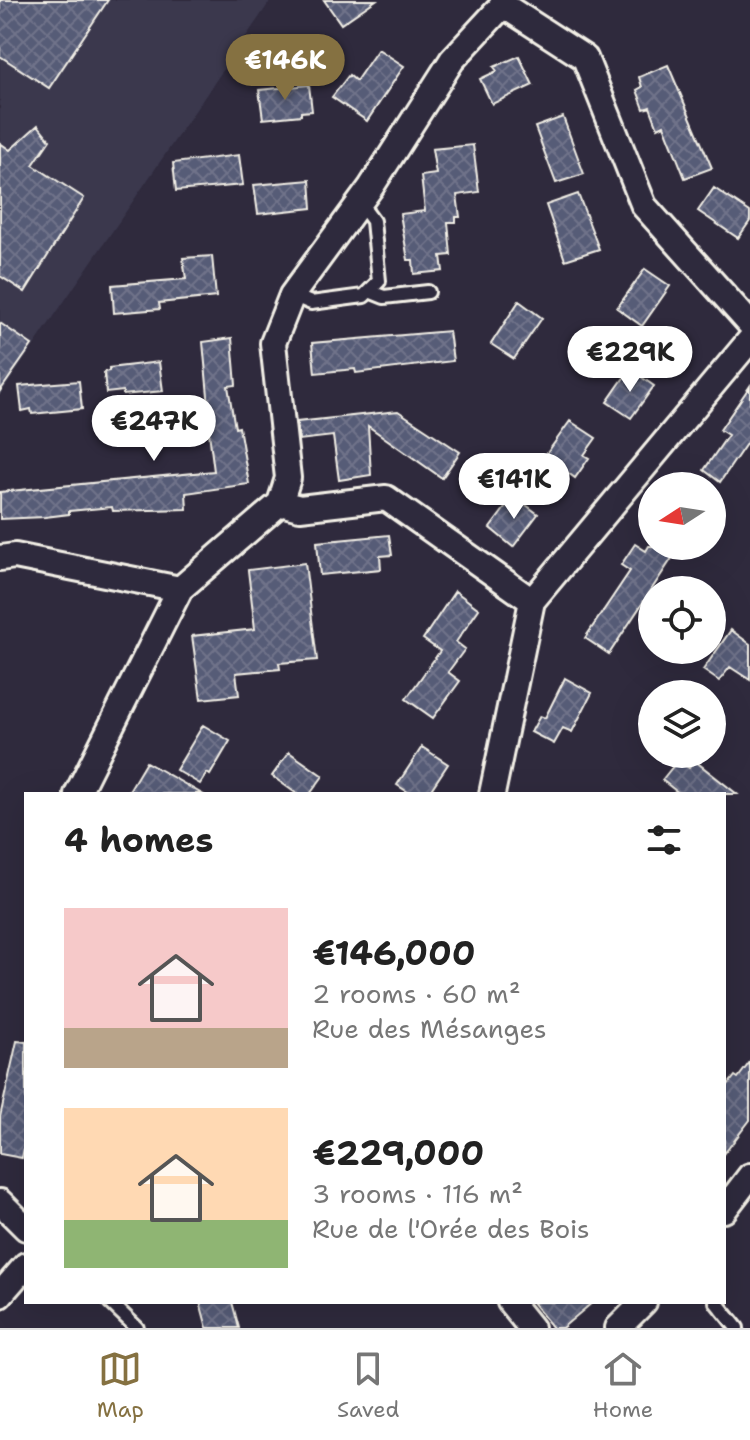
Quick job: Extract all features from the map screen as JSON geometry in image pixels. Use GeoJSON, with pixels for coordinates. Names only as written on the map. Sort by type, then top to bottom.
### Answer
{"type":"FeatureCollection","features":[{"type":"Feature","properties":{"kind":"street"},"geometry":{"type":"LineString","coordinates":[[78,792],[180,589],[280,503],[288,478],[273,343],[292,295],[359,202],[452,60],[503,3],[585,58],[644,206],[750,324]]}},
{"type":"Feature","properties":{"kind":"street"},"geometry":{"type":"LineString","coordinates":[[492,792],[532,601],[750,340]]}},
{"type":"Feature","properties":{"kind":"street"},"geometry":{"type":"LineString","coordinates":[[280,503],[300,508],[386,498],[532,601]]}},
{"type":"Feature","properties":{"kind":"street"},"geometry":{"type":"LineString","coordinates":[[0,558],[15,556],[180,589]]}},
{"type":"Feature","properties":{"kind":"street"},"geometry":{"type":"LineString","coordinates":[[726,1207],[750,1176]]}},
{"type":"Feature","properties":{"kind":"street"},"geometry":{"type":"LineString","coordinates":[[0,1202],[24,1226]]}},
{"type":"Feature","properties":{"kind":"street"},"geometry":{"type":"LineString","coordinates":[[0,1295],[24,1267]]}},
{"type":"Feature","properties":{"kind":"street"},"geometry":{"type":"LineString","coordinates":[[512,1304],[531,1328]]}},
{"type":"Feature","properties":{"kind":"street"},"geometry":{"type":"LineString","coordinates":[[618,1328],[642,1304]]}},
{"type":"Feature","properties":{"kind":"lane"},"geometry":{"type":"LineString","coordinates":[[292,295],[311,303],[364,296],[379,281],[373,221],[359,202]]}},
{"type":"Feature","properties":{"kind":"lane"},"geometry":{"type":"LineString","coordinates":[[369,291],[384,297],[428,292]]}},
{"type":"Feature","properties":{"kind":"lane"},"geometry":{"type":"LineString","coordinates":[[112,1304],[137,1328]]}},
{"type":"Feature","properties":{"kind":"lane"},"geometry":{"type":"LineString","coordinates":[[718,1304],[737,1328]]}},
{"type":"Feature","properties":{"kind":"shaded area"},"geometry":{"type":"Polygon","coordinates":[[[0,0],[271,0],[0,395],[0,0]]]}},
{"type":"Feature","properties":{"kind":"building"},"geometry":{"type":"Polygon","coordinates":[[[0,0],[108,0],[49,88],[0,56],[0,0]]]}},
{"type":"Feature","properties":{"kind":"building"},"geometry":{"type":"Polygon","coordinates":[[[324,0],[376,0],[341,24],[324,0]]]}},
{"type":"Feature","properties":{"kind":"building"},"geometry":{"type":"Polygon","coordinates":[[[378,49],[404,66],[367,121],[332,97],[349,75],[356,81],[378,49]]]}},
{"type":"Feature","properties":{"kind":"building"},"geometry":{"type":"Polygon","coordinates":[[[519,56],[533,85],[492,104],[480,79],[497,71],[494,67],[519,56]]]}},
{"type":"Feature","properties":{"kind":"building"},"geometry":{"type":"Polygon","coordinates":[[[668,65],[712,168],[685,178],[664,125],[658,128],[650,107],[644,109],[637,90],[642,87],[639,77],[668,65]]]}},
{"type":"Feature","properties":{"kind":"building"},"geometry":{"type":"Polygon","coordinates":[[[309,85],[312,111],[263,119],[259,90],[309,85]]]}},
{"type":"Feature","properties":{"kind":"building"},"geometry":{"type":"Polygon","coordinates":[[[563,117],[584,174],[556,183],[535,127],[563,117]]]}},
{"type":"Feature","properties":{"kind":"building"},"geometry":{"type":"Polygon","coordinates":[[[38,125],[50,140],[33,165],[84,198],[25,292],[0,276],[0,143],[10,150],[38,125]]]}},
{"type":"Feature","properties":{"kind":"building"},"geometry":{"type":"Polygon","coordinates":[[[473,145],[479,192],[457,195],[460,217],[456,217],[456,222],[448,222],[451,255],[441,256],[443,271],[414,274],[413,260],[408,260],[400,214],[425,211],[421,176],[436,174],[432,149],[473,145]]]}},
{"type":"Feature","properties":{"kind":"building"},"geometry":{"type":"Polygon","coordinates":[[[239,155],[243,185],[176,191],[173,163],[239,155]]]}},
{"type":"Feature","properties":{"kind":"building"},"geometry":{"type":"Polygon","coordinates":[[[310,180],[312,208],[258,214],[254,185],[310,180]]]}},
{"type":"Feature","properties":{"kind":"building"},"geometry":{"type":"Polygon","coordinates":[[[714,188],[750,212],[750,221],[738,238],[698,211],[714,188]]]}},
{"type":"Feature","properties":{"kind":"building"},"geometry":{"type":"Polygon","coordinates":[[[578,194],[599,249],[565,260],[546,205],[578,194]]]}},
{"type":"Feature","properties":{"kind":"building"},"geometry":{"type":"Polygon","coordinates":[[[212,256],[216,297],[159,303],[160,309],[114,313],[112,285],[186,279],[183,258],[212,256]]]}},
{"type":"Feature","properties":{"kind":"building"},"geometry":{"type":"Polygon","coordinates":[[[645,269],[670,286],[642,326],[617,308],[645,269]]]}},
{"type":"Feature","properties":{"kind":"building"},"geometry":{"type":"Polygon","coordinates":[[[519,301],[542,318],[514,359],[491,344],[519,301]]]}},
{"type":"Feature","properties":{"kind":"building"},"geometry":{"type":"Polygon","coordinates":[[[0,323],[32,345],[0,391],[0,323]]]}},
{"type":"Feature","properties":{"kind":"building"},"geometry":{"type":"Polygon","coordinates":[[[449,331],[453,361],[356,373],[355,369],[315,373],[312,343],[449,331]]]}},
{"type":"Feature","properties":{"kind":"building"},"geometry":{"type":"Polygon","coordinates":[[[232,338],[236,385],[228,386],[249,484],[186,493],[187,509],[113,511],[112,507],[45,517],[0,519],[0,492],[214,471],[203,342],[232,338]]]}},
{"type":"Feature","properties":{"kind":"building"},"geometry":{"type":"Polygon","coordinates":[[[159,362],[163,391],[123,395],[123,391],[106,393],[104,372],[109,368],[159,362]]]}},
{"type":"Feature","properties":{"kind":"building"},"geometry":{"type":"Polygon","coordinates":[[[630,369],[654,386],[631,418],[607,402],[630,369]]]}},
{"type":"Feature","properties":{"kind":"building"},"geometry":{"type":"Polygon","coordinates":[[[79,381],[82,409],[32,414],[31,409],[22,411],[19,386],[79,381]]]}},
{"type":"Feature","properties":{"kind":"building"},"geometry":{"type":"Polygon","coordinates":[[[750,386],[750,438],[726,473],[707,472],[704,470],[728,435],[720,430],[750,386]]]}},
{"type":"Feature","properties":{"kind":"building"},"geometry":{"type":"Polygon","coordinates":[[[398,411],[460,452],[442,478],[368,426],[371,475],[339,480],[333,436],[299,440],[297,422],[398,411]]]}},
{"type":"Feature","properties":{"kind":"building"},"geometry":{"type":"Polygon","coordinates":[[[570,421],[596,438],[584,455],[589,458],[575,478],[545,456],[570,421]]]}},
{"type":"Feature","properties":{"kind":"building"},"geometry":{"type":"Polygon","coordinates":[[[514,496],[538,514],[513,547],[490,528],[514,496]]]}},
{"type":"Feature","properties":{"kind":"building"},"geometry":{"type":"Polygon","coordinates":[[[389,535],[392,555],[380,556],[381,569],[320,575],[317,542],[389,535]]]}},
{"type":"Feature","properties":{"kind":"building"},"geometry":{"type":"Polygon","coordinates":[[[635,544],[638,546],[638,560],[671,560],[660,576],[638,576],[638,610],[609,654],[585,638],[630,571],[621,565],[635,544]]]}},
{"type":"Feature","properties":{"kind":"building"},"geometry":{"type":"Polygon","coordinates":[[[305,563],[317,660],[279,663],[280,669],[236,673],[239,695],[201,699],[192,636],[255,629],[248,570],[305,563]]]}},
{"type":"Feature","properties":{"kind":"building"},"geometry":{"type":"Polygon","coordinates":[[[455,591],[479,609],[456,642],[465,649],[448,672],[460,681],[433,718],[406,699],[440,651],[423,639],[455,591]]]}},
{"type":"Feature","properties":{"kind":"building"},"geometry":{"type":"Polygon","coordinates":[[[731,630],[750,644],[750,680],[730,667],[720,680],[703,670],[707,664],[726,664],[726,637],[731,630]]]}},
{"type":"Feature","properties":{"kind":"building"},"geometry":{"type":"Polygon","coordinates":[[[565,678],[592,693],[572,732],[563,728],[554,744],[531,732],[540,716],[545,718],[565,678]]]}},
{"type":"Feature","properties":{"kind":"building"},"geometry":{"type":"Polygon","coordinates":[[[203,725],[230,741],[210,775],[207,773],[200,784],[176,770],[203,725]]]}},
{"type":"Feature","properties":{"kind":"building"},"geometry":{"type":"Polygon","coordinates":[[[422,747],[448,764],[429,792],[408,792],[397,785],[422,747]]]}},
{"type":"Feature","properties":{"kind":"building"},"geometry":{"type":"Polygon","coordinates":[[[289,752],[323,776],[311,792],[294,792],[272,776],[289,752]]]}},
{"type":"Feature","properties":{"kind":"building"},"geometry":{"type":"Polygon","coordinates":[[[146,762],[198,792],[128,792],[146,762]]]}},
{"type":"Feature","properties":{"kind":"building"},"geometry":{"type":"Polygon","coordinates":[[[672,768],[704,768],[737,794],[726,792],[677,792],[662,780],[672,768]]]}},
{"type":"Feature","properties":{"kind":"building"},"geometry":{"type":"Polygon","coordinates":[[[17,1041],[24,1042],[22,1158],[0,1154],[0,1117],[17,1041]]]}},
{"type":"Feature","properties":{"kind":"building"},"geometry":{"type":"Polygon","coordinates":[[[750,1062],[750,1120],[726,1151],[726,1087],[735,1076],[738,1078],[750,1062]]]}},
{"type":"Feature","properties":{"kind":"building"},"geometry":{"type":"Polygon","coordinates":[[[201,1304],[233,1304],[239,1328],[207,1328],[201,1304]]]}},
{"type":"Feature","properties":{"kind":"building"},"geometry":{"type":"Polygon","coordinates":[[[534,1304],[591,1304],[562,1328],[553,1328],[534,1304]]]}}]}
